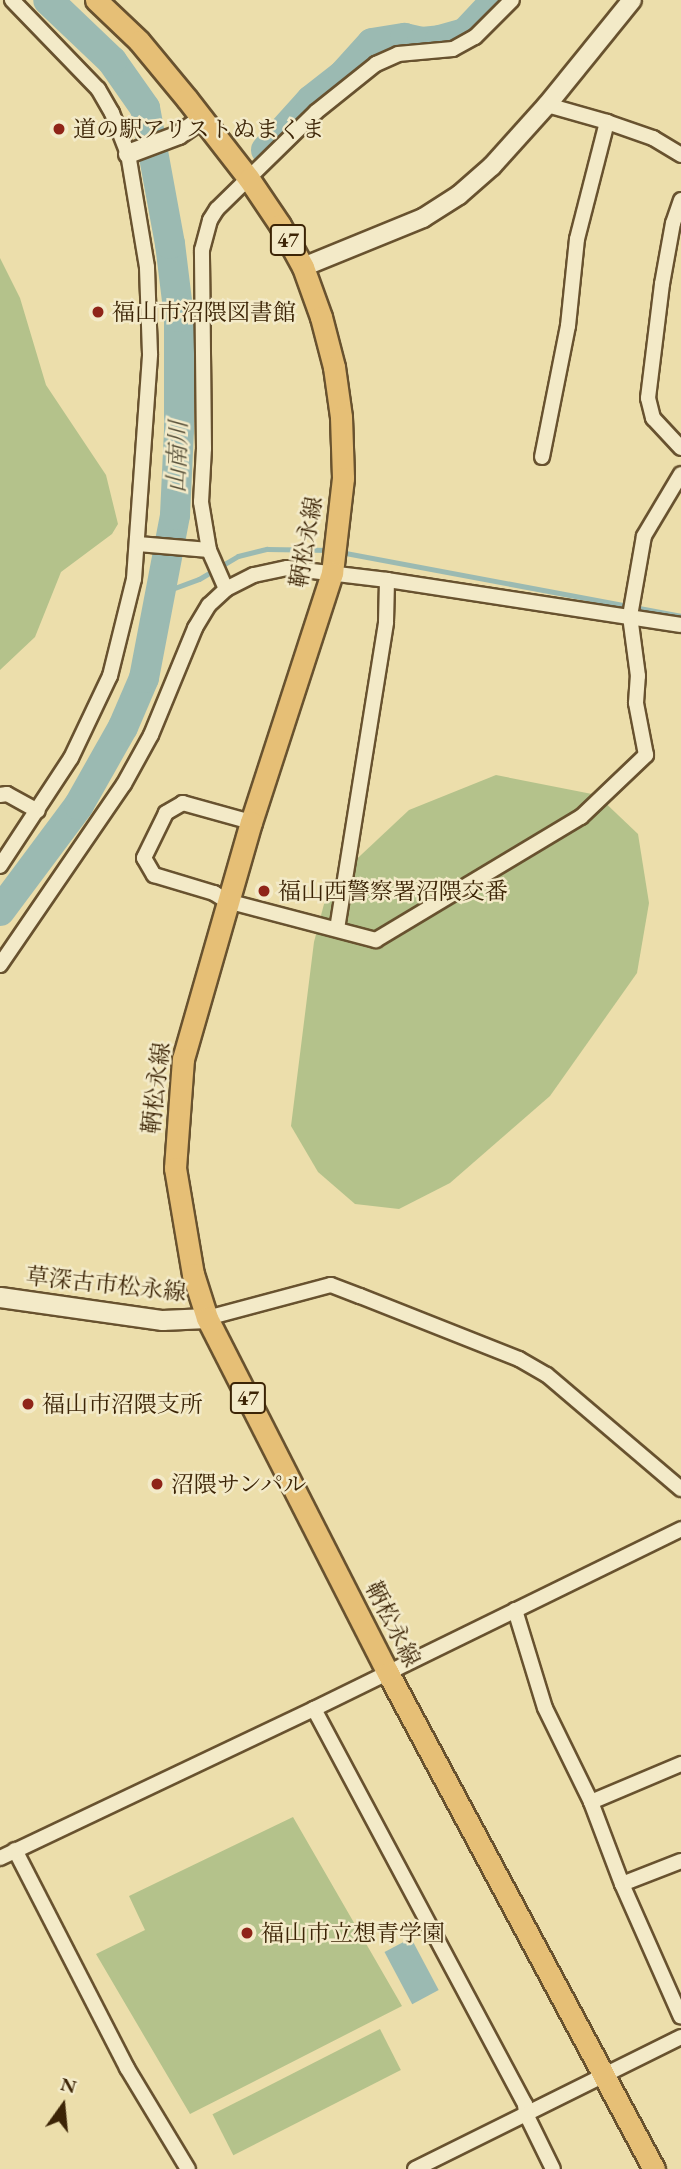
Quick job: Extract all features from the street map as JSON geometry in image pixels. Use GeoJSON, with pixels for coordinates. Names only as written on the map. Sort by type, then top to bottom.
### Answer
{"type":"FeatureCollection","features":[{"type":"Feature","properties":{"kind":"main road","name":"鞆松永線"},"geometry":{"type":"LineString","coordinates":[[96,0],[139,41],[249,178],[303,267],[334,367],[341,417],[343,478],[332,568],[227,901],[183,1059],[177,1108],[175,1168],[193,1274],[207,1318],[388,1673],[654,2169]]}},
{"type":"Feature","properties":{"kind":"main road","name":"草深古市松永線"},"geometry":{"type":"LineString","coordinates":[[0,1297],[162,1320],[207,1318]]}},
{"type":"Feature","properties":{"kind":"street"},"geometry":{"type":"LineString","coordinates":[[0,866],[71,758],[110,676],[144,544],[150,354],[147,267],[133,152],[98,89],[12,0]]}},
{"type":"Feature","properties":{"kind":"street"},"geometry":{"type":"LineString","coordinates":[[223,582],[206,553],[201,502],[204,448],[202,250],[217,209],[316,112],[376,64],[398,54],[453,50],[475,37],[512,0]]}},
{"type":"Feature","properties":{"kind":"street"},"geometry":{"type":"LineString","coordinates":[[303,267],[423,218],[459,195],[492,166],[547,105],[632,0]]}},
{"type":"Feature","properties":{"kind":"street"},"geometry":{"type":"LineString","coordinates":[[547,105],[653,138],[681,155]]}},
{"type":"Feature","properties":{"kind":"street"},"geometry":{"type":"LineString","coordinates":[[133,152],[179,135],[202,119]]}},
{"type":"Feature","properties":{"kind":"street"},"geometry":{"type":"LineString","coordinates":[[542,457],[568,326],[577,239],[607,122]]}},
{"type":"Feature","properties":{"kind":"street"},"geometry":{"type":"LineString","coordinates":[[681,200],[662,284],[648,398],[653,418],[681,447]]}},
{"type":"Feature","properties":{"kind":"street"},"geometry":{"type":"LineString","coordinates":[[251,822],[183,803],[166,813],[145,858],[154,875],[214,893],[227,901],[376,940],[581,817],[646,755],[636,703],[638,676],[631,610],[644,536],[681,474]]}},
{"type":"Feature","properties":{"kind":"street"},"geometry":{"type":"LineString","coordinates":[[144,544],[206,553]]}},
{"type":"Feature","properties":{"kind":"street"},"geometry":{"type":"LineString","coordinates":[[0,965],[124,784],[151,735],[195,628],[223,582],[287,568],[332,568],[387,580],[631,610],[681,625]]}},
{"type":"Feature","properties":{"kind":"street"},"geometry":{"type":"LineString","coordinates":[[337,929],[386,622],[387,580]]}},
{"type":"Feature","properties":{"kind":"street"},"geometry":{"type":"LineString","coordinates":[[0,794],[7,794],[38,811]]}},
{"type":"Feature","properties":{"kind":"street"},"geometry":{"type":"LineString","coordinates":[[207,1318],[331,1285],[519,1359],[547,1375],[681,1489]]}},
{"type":"Feature","properties":{"kind":"street"},"geometry":{"type":"LineString","coordinates":[[0,1858],[314,1709],[681,1529]]}},
{"type":"Feature","properties":{"kind":"street"},"geometry":{"type":"LineString","coordinates":[[515,1610],[545,1709],[591,1802],[622,1884],[681,2017]]}},
{"type":"Feature","properties":{"kind":"street"},"geometry":{"type":"LineString","coordinates":[[314,1709],[525,2104],[526,2114],[554,2169]]}},
{"type":"Feature","properties":{"kind":"street"},"geometry":{"type":"LineString","coordinates":[[591,1802],[681,1764]]}},
{"type":"Feature","properties":{"kind":"street"},"geometry":{"type":"LineString","coordinates":[[15,1850],[127,2068],[188,2169]]}},
{"type":"Feature","properties":{"kind":"street"},"geometry":{"type":"LineString","coordinates":[[622,1884],[681,1861]]}},
{"type":"Feature","properties":{"kind":"street"},"geometry":{"type":"LineString","coordinates":[[415,2169],[681,2037]]}},
{"type":"Feature","properties":{"kind":"green space"},"geometry":{"type":"Polygon","coordinates":[[[0,258],[20,298],[46,385],[106,475],[118,524],[112,534],[61,572],[35,637],[0,670],[0,258]]]}},
{"type":"Feature","properties":{"kind":"green space"},"geometry":{"type":"Polygon","coordinates":[[[496,775],[597,795],[638,834],[649,903],[637,973],[550,1096],[450,1183],[399,1209],[355,1204],[318,1172],[291,1126],[314,942],[329,885],[409,810],[496,775]]]}},
{"type":"Feature","properties":{"kind":"green space"},"geometry":{"type":"Polygon","coordinates":[[[293,1817],[402,2006],[190,2114],[96,1954],[145,1930],[129,1896],[293,1817]]]}},
{"type":"Feature","properties":{"kind":"green space"},"geometry":{"type":"Polygon","coordinates":[[[380,2029],[401,2070],[233,2155],[212,2114],[380,2029]]]}},
{"type":"Feature","properties":{"kind":"water"},"geometry":{"type":"Polygon","coordinates":[[[411,1938],[439,1990],[412,2004],[385,1952],[411,1938]]]}},
{"type":"Feature","properties":{"kind":"waterway","name":"山南川"},"geometry":{"type":"LineString","coordinates":[[0,911],[79,805],[123,727],[144,678],[175,515],[179,430],[179,317],[170,244],[145,108],[112,61],[48,0]]}},
{"type":"Feature","properties":{"kind":"waterway"},"geometry":{"type":"LineString","coordinates":[[266,150],[311,100],[343,75],[372,43],[405,38],[422,42],[465,33],[496,0]]}},
{"type":"Feature","properties":{"kind":"waterway"},"geometry":{"type":"LineString","coordinates":[[161,593],[199,579],[238,556],[267,549],[331,550]]}},
{"type":"Feature","properties":{"kind":"waterway"},"geometry":{"type":"LineString","coordinates":[[340,552],[681,616]]}},
{"type":"Feature","properties":{"kind":"place","name":"道の駅アリストぬまくま"},"geometry":{"type":"Point","coordinates":[59,129]}},
{"type":"Feature","properties":{"kind":"place","name":"福山市沼隈図書館"},"geometry":{"type":"Point","coordinates":[98,312]}},
{"type":"Feature","properties":{"kind":"place","name":"福山西警察署沼隈交番"},"geometry":{"type":"Point","coordinates":[264,891]}},
{"type":"Feature","properties":{"kind":"place","name":"福山市沼隈支所"},"geometry":{"type":"Point","coordinates":[28,1404]}},
{"type":"Feature","properties":{"kind":"place","name":"沼隈サンパル"},"geometry":{"type":"Point","coordinates":[157,1484]}},
{"type":"Feature","properties":{"kind":"place","name":"福山市立想青学園"},"geometry":{"type":"Point","coordinates":[247,1933]}}]}
